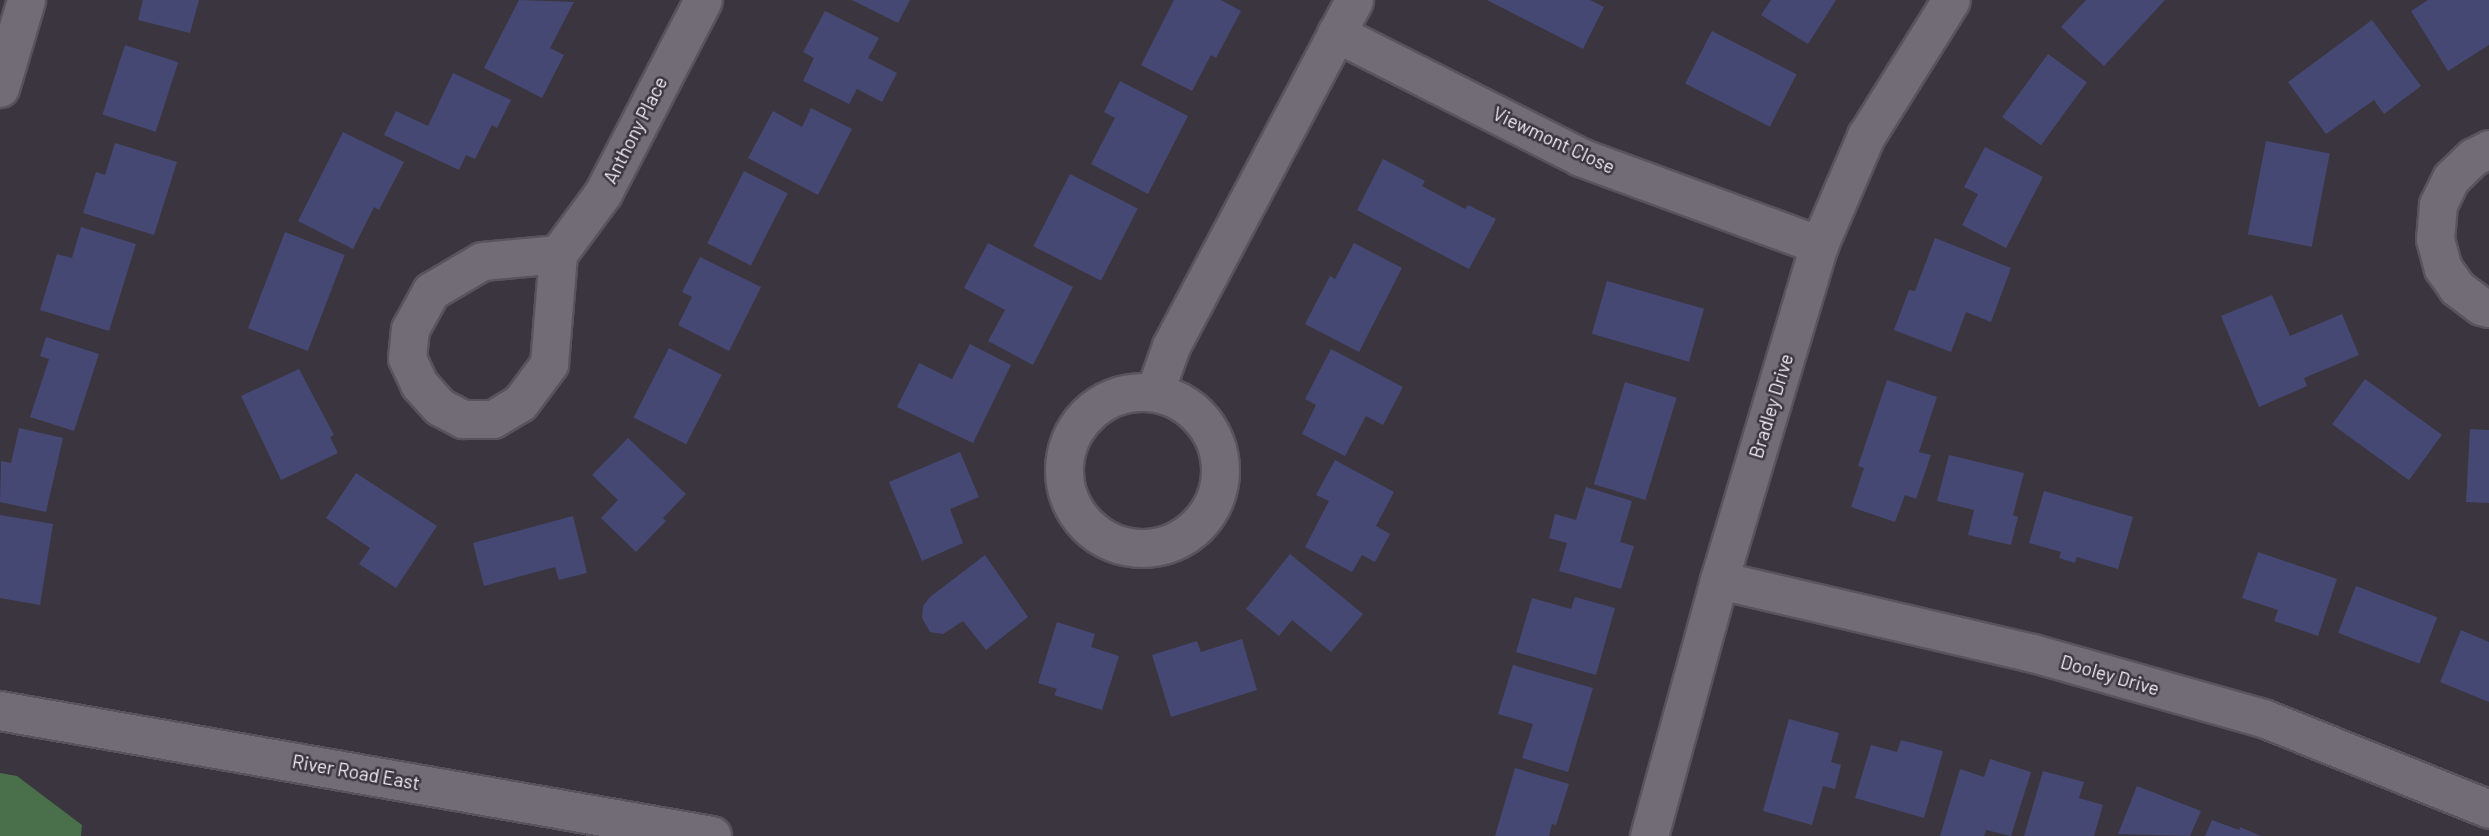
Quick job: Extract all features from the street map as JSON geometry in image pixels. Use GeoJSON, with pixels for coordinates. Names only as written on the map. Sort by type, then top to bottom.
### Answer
{"type":"FeatureCollection","features":[{"type":"Feature","properties":{"kind":"street"},"geometry":{"type":"LineString","coordinates":[[0,88],[26,0]]}},
{"type":"Feature","properties":{"kind":"street","name":"Anthony Place"},"geometry":{"type":"LineString","coordinates":[[558,254],[603,193],[703,0]]}},
{"type":"Feature","properties":{"kind":"street"},"geometry":{"type":"LineString","coordinates":[[1155,391],[1171,346],[1354,0]]}},
{"type":"Feature","properties":{"kind":"street","name":"Bradley Drive"},"geometry":{"type":"LineString","coordinates":[[1649,836],[1719,580],[1819,245],[1866,136],[1951,0]]}},
{"type":"Feature","properties":{"kind":"street","name":"Viewmont Close"},"geometry":{"type":"LineString","coordinates":[[1336,33],[1580,157],[1819,245]]}},
{"type":"Feature","properties":{"kind":"street"},"geometry":{"type":"LineString","coordinates":[[2489,149],[2473,157],[2451,178],[2438,205],[2435,239],[2443,268],[2457,288],[2489,308]]}},
{"type":"Feature","properties":{"kind":"street"},"geometry":{"type":"LineString","coordinates":[[558,254],[550,364],[520,403],[493,419],[463,419],[440,407],[419,384],[407,358],[410,329],[431,291],[482,261],[558,254]]}},
{"type":"Feature","properties":{"kind":"street"},"geometry":{"type":"LineString","coordinates":[[1128,391],[1155,391],[1179,400],[1199,415],[1213,436],[1217,448],[1220,461],[1219,485],[1210,509],[1194,529],[1172,542],[1148,548],[1123,547],[1098,536],[1078,517],[1066,494],[1062,467],[1068,441],[1082,418],[1092,409],[1103,401],[1128,391]]}},
{"type":"Feature","properties":{"kind":"street","name":"Dooley Drive"},"geometry":{"type":"LineString","coordinates":[[1719,580],[2033,653],[2263,718],[2489,809]]}},
{"type":"Feature","properties":{"kind":"street","name":"River Road East"},"geometry":{"type":"LineString","coordinates":[[0,711],[712,836]]}},
{"type":"Feature","properties":{"kind":"green space"},"geometry":{"type":"Polygon","coordinates":[[[0,773],[17,776],[82,825],[81,836],[0,836],[0,773]]]}},
{"type":"Feature","properties":{"kind":"building"},"geometry":{"type":"Polygon","coordinates":[[[143,0],[199,0],[190,33],[138,20],[143,0]]]}},
{"type":"Feature","properties":{"kind":"building"},"geometry":{"type":"Polygon","coordinates":[[[519,0],[574,2],[550,48],[564,55],[542,98],[484,68],[519,0]]]}},
{"type":"Feature","properties":{"kind":"building"},"geometry":{"type":"Polygon","coordinates":[[[852,0],[910,0],[898,23],[852,0]]]}},
{"type":"Feature","properties":{"kind":"building"},"geometry":{"type":"Polygon","coordinates":[[[1174,0],[1221,0],[1241,11],[1216,58],[1211,55],[1192,91],[1141,65],[1174,0]]]}},
{"type":"Feature","properties":{"kind":"building"},"geometry":{"type":"Polygon","coordinates":[[[1487,0],[1590,0],[1604,7],[1583,49],[1487,0]]]}},
{"type":"Feature","properties":{"kind":"building"},"geometry":{"type":"Polygon","coordinates":[[[1771,0],[1836,0],[1808,44],[1761,15],[1771,0]]]}},
{"type":"Feature","properties":{"kind":"building"},"geometry":{"type":"Polygon","coordinates":[[[2086,0],[2165,0],[2104,66],[2061,27],[2086,0]]]}},
{"type":"Feature","properties":{"kind":"building"},"geometry":{"type":"Polygon","coordinates":[[[2428,0],[2489,0],[2489,45],[2448,71],[2411,11],[2428,0]]]}},
{"type":"Feature","properties":{"kind":"building"},"geometry":{"type":"Polygon","coordinates":[[[825,11],[879,38],[868,58],[897,73],[882,102],[857,89],[849,104],[803,81],[814,58],[803,52],[825,11]]]}},
{"type":"Feature","properties":{"kind":"building"},"geometry":{"type":"Polygon","coordinates":[[[2372,20],[2421,86],[2384,114],[2374,100],[2326,134],[2288,82],[2372,20]]]}},
{"type":"Feature","properties":{"kind":"building"},"geometry":{"type":"Polygon","coordinates":[[[1712,31],[1797,74],[1770,127],[1685,84],[1712,31]]]}},
{"type":"Feature","properties":{"kind":"building"},"geometry":{"type":"Polygon","coordinates":[[[125,45],[178,62],[156,132],[102,114],[125,45]]]}},
{"type":"Feature","properties":{"kind":"building"},"geometry":{"type":"Polygon","coordinates":[[[2048,54],[2087,82],[2041,145],[2002,117],[2048,54]]]}},
{"type":"Feature","properties":{"kind":"building"},"geometry":{"type":"Polygon","coordinates":[[[453,73],[511,100],[497,128],[492,125],[475,159],[466,155],[459,170],[384,135],[396,111],[428,126],[453,73]]]}},
{"type":"Feature","properties":{"kind":"building"},"geometry":{"type":"Polygon","coordinates":[[[1120,81],[1188,116],[1148,194],[1091,164],[1115,118],[1104,112],[1120,81]]]}},
{"type":"Feature","properties":{"kind":"building"},"geometry":{"type":"Polygon","coordinates":[[[811,108],[852,129],[818,195],[748,158],[773,111],[802,127],[811,108]]]}},
{"type":"Feature","properties":{"kind":"building"},"geometry":{"type":"Polygon","coordinates":[[[343,132],[404,162],[379,210],[374,207],[353,249],[298,221],[343,132]]]}},
{"type":"Feature","properties":{"kind":"building"},"geometry":{"type":"Polygon","coordinates":[[[2266,141],[2330,153],[2312,247],[2248,234],[2266,141]]]}},
{"type":"Feature","properties":{"kind":"building"},"geometry":{"type":"Polygon","coordinates":[[[115,143],[177,162],[154,235],[83,213],[96,172],[105,175],[115,143]]]}},
{"type":"Feature","properties":{"kind":"building"},"geometry":{"type":"Polygon","coordinates":[[[1985,147],[2043,177],[2006,248],[1962,225],[1978,194],[1964,187],[1985,147]]]}},
{"type":"Feature","properties":{"kind":"building"},"geometry":{"type":"Polygon","coordinates":[[[1383,159],[1425,181],[1422,186],[1465,209],[1468,205],[1496,219],[1469,269],[1357,210],[1383,159]]]}},
{"type":"Feature","properties":{"kind":"building"},"geometry":{"type":"Polygon","coordinates":[[[744,171],[788,193],[751,265],[707,243],[744,171]]]}},
{"type":"Feature","properties":{"kind":"building"},"geometry":{"type":"Polygon","coordinates":[[[1070,174],[1138,209],[1101,281],[1033,246],[1070,174]]]}},
{"type":"Feature","properties":{"kind":"building"},"geometry":{"type":"Polygon","coordinates":[[[81,227],[136,244],[109,331],[40,310],[57,254],[72,258],[81,227]]]}},
{"type":"Feature","properties":{"kind":"building"},"geometry":{"type":"Polygon","coordinates":[[[285,232],[345,255],[308,351],[248,328],[285,232]]]}},
{"type":"Feature","properties":{"kind":"building"},"geometry":{"type":"Polygon","coordinates":[[[1935,238],[2011,268],[1991,322],[1966,312],[1951,352],[1894,330],[1909,290],[1915,291],[1935,238]]]}},
{"type":"Feature","properties":{"kind":"building"},"geometry":{"type":"Polygon","coordinates":[[[988,243],[1073,287],[1033,365],[988,341],[1005,310],[964,288],[988,243]]]}},
{"type":"Feature","properties":{"kind":"building"},"geometry":{"type":"Polygon","coordinates":[[[1354,243],[1402,268],[1359,352],[1305,324],[1330,276],[1335,279],[1354,243]]]}},
{"type":"Feature","properties":{"kind":"building"},"geometry":{"type":"Polygon","coordinates":[[[700,257],[761,287],[729,351],[678,325],[692,297],[682,292],[700,257]]]}},
{"type":"Feature","properties":{"kind":"building"},"geometry":{"type":"Polygon","coordinates":[[[1607,281],[1704,309],[1689,362],[1592,334],[1607,281]]]}},
{"type":"Feature","properties":{"kind":"building"},"geometry":{"type":"Polygon","coordinates":[[[2272,295],[2290,336],[2342,314],[2359,355],[2304,378],[2307,386],[2259,407],[2221,316],[2272,295]]]}},
{"type":"Feature","properties":{"kind":"building"},"geometry":{"type":"Polygon","coordinates":[[[46,337],[99,354],[74,431],[30,417],[49,359],[40,356],[46,337]]]}},
{"type":"Feature","properties":{"kind":"building"},"geometry":{"type":"Polygon","coordinates":[[[970,344],[1011,365],[973,443],[897,407],[919,363],[952,379],[970,344]]]}},
{"type":"Feature","properties":{"kind":"building"},"geometry":{"type":"Polygon","coordinates":[[[669,348],[722,375],[686,444],[634,417],[669,348]]]}},
{"type":"Feature","properties":{"kind":"building"},"geometry":{"type":"Polygon","coordinates":[[[1331,349],[1403,387],[1383,425],[1366,416],[1345,456],[1302,434],[1316,405],[1305,399],[1331,349]]]}},
{"type":"Feature","properties":{"kind":"building"},"geometry":{"type":"Polygon","coordinates":[[[299,369],[334,435],[330,437],[338,453],[281,480],[241,396],[299,369]]]}},
{"type":"Feature","properties":{"kind":"building"},"geometry":{"type":"Polygon","coordinates":[[[2365,379],[2442,435],[2409,480],[2332,424],[2365,379]]]}},
{"type":"Feature","properties":{"kind":"building"},"geometry":{"type":"Polygon","coordinates":[[[1887,380],[1937,397],[1919,452],[1931,455],[1916,499],[1905,495],[1895,522],[1851,507],[1864,468],[1858,466],[1887,380]]]}},
{"type":"Feature","properties":{"kind":"building"},"geometry":{"type":"Polygon","coordinates":[[[1625,382],[1677,398],[1645,500],[1594,484],[1625,382]]]}},
{"type":"Feature","properties":{"kind":"building"},"geometry":{"type":"Polygon","coordinates":[[[19,428],[63,438],[46,512],[0,502],[1,461],[11,463],[19,428]]]}},
{"type":"Feature","properties":{"kind":"building"},"geometry":{"type":"Polygon","coordinates":[[[2470,429],[2489,430],[2489,503],[2466,502],[2470,429]]]}},
{"type":"Feature","properties":{"kind":"building"},"geometry":{"type":"Polygon","coordinates":[[[628,438],[686,494],[663,518],[666,521],[636,552],[601,518],[618,500],[592,475],[628,438]]]}},
{"type":"Feature","properties":{"kind":"building"},"geometry":{"type":"Polygon","coordinates":[[[960,452],[979,497],[950,509],[963,543],[922,561],[889,482],[960,452]]]}},
{"type":"Feature","properties":{"kind":"building"},"geometry":{"type":"Polygon","coordinates":[[[1949,455],[2024,473],[2013,515],[2018,517],[2011,545],[1968,535],[1974,510],[1937,501],[1949,455]]]}},
{"type":"Feature","properties":{"kind":"building"},"geometry":{"type":"Polygon","coordinates":[[[1335,460],[1394,492],[1376,526],[1390,534],[1375,562],[1362,555],[1352,572],[1305,547],[1329,501],[1316,495],[1335,460]]]}},
{"type":"Feature","properties":{"kind":"building"},"geometry":{"type":"Polygon","coordinates":[[[356,473],[437,526],[396,588],[359,564],[370,548],[326,518],[356,473]]]}},
{"type":"Feature","properties":{"kind":"building"},"geometry":{"type":"Polygon","coordinates":[[[1586,487],[1632,501],[1620,542],[1634,546],[1621,589],[1559,571],[1567,543],[1549,538],[1555,514],[1576,520],[1586,487]]]}},
{"type":"Feature","properties":{"kind":"building"},"geometry":{"type":"Polygon","coordinates":[[[2044,491],[2133,517],[2118,569],[2077,557],[2075,563],[2059,558],[2061,552],[2029,543],[2044,491]]]}},
{"type":"Feature","properties":{"kind":"building"},"geometry":{"type":"Polygon","coordinates":[[[0,515],[53,524],[40,605],[0,598],[0,515]]]}},
{"type":"Feature","properties":{"kind":"building"},"geometry":{"type":"Polygon","coordinates":[[[573,516],[587,573],[559,580],[555,567],[484,586],[473,543],[573,516]]]}},
{"type":"Feature","properties":{"kind":"building"},"geometry":{"type":"Polygon","coordinates":[[[2258,552],[2337,579],[2318,636],[2274,621],[2278,610],[2242,598],[2258,552]]]}},
{"type":"Feature","properties":{"kind":"building"},"geometry":{"type":"Polygon","coordinates":[[[1290,554],[1363,614],[1331,652],[1292,620],[1279,636],[1246,609],[1290,554]]]}},
{"type":"Feature","properties":{"kind":"building"},"geometry":{"type":"Polygon","coordinates":[[[985,555],[1028,617],[986,650],[963,621],[943,634],[930,632],[922,618],[923,606],[930,597],[985,555]]]}},
{"type":"Feature","properties":{"kind":"building"},"geometry":{"type":"Polygon","coordinates":[[[2356,586],[2437,617],[2419,664],[2338,633],[2356,586]]]}},
{"type":"Feature","properties":{"kind":"building"},"geometry":{"type":"Polygon","coordinates":[[[1575,597],[1615,608],[1596,675],[1516,652],[1532,598],[1571,609],[1575,597]]]}},
{"type":"Feature","properties":{"kind":"building"},"geometry":{"type":"Polygon","coordinates":[[[1057,622],[1095,634],[1091,647],[1119,656],[1102,710],[1054,695],[1057,689],[1038,683],[1057,622]]]}},
{"type":"Feature","properties":{"kind":"building"},"geometry":{"type":"Polygon","coordinates":[[[2461,630],[2489,642],[2489,702],[2440,682],[2461,630]]]}},
{"type":"Feature","properties":{"kind":"building"},"geometry":{"type":"Polygon","coordinates":[[[1242,639],[1257,690],[1171,717],[1152,655],[1197,641],[1201,652],[1242,639]]]}},
{"type":"Feature","properties":{"kind":"building"},"geometry":{"type":"Polygon","coordinates":[[[1513,665],[1593,688],[1568,772],[1522,758],[1533,724],[1498,714],[1513,665]]]}},
{"type":"Feature","properties":{"kind":"building"},"geometry":{"type":"Polygon","coordinates":[[[1789,719],[1839,733],[1831,762],[1841,765],[1835,789],[1823,786],[1812,825],[1763,811],[1789,719]]]}},
{"type":"Feature","properties":{"kind":"building"},"geometry":{"type":"Polygon","coordinates":[[[1901,740],[1943,751],[1924,818],[1855,798],[1871,745],[1897,752],[1901,740]]]}},
{"type":"Feature","properties":{"kind":"building"},"geometry":{"type":"Polygon","coordinates":[[[1990,759],[2031,772],[2011,836],[1986,830],[1984,836],[1940,836],[1960,769],[1984,777],[1990,759]]]}},
{"type":"Feature","properties":{"kind":"building"},"geometry":{"type":"Polygon","coordinates":[[[1515,768],[1569,784],[1556,825],[1552,824],[1549,836],[1495,836],[1515,768]]]}},
{"type":"Feature","properties":{"kind":"building"},"geometry":{"type":"Polygon","coordinates":[[[2043,771],[2084,782],[2079,798],[2103,805],[2094,836],[2024,836],[2043,771]]]}},
{"type":"Feature","properties":{"kind":"building"},"geometry":{"type":"Polygon","coordinates":[[[2137,786],[2201,811],[2190,836],[2118,834],[2137,786]]]}},
{"type":"Feature","properties":{"kind":"building"},"geometry":{"type":"Polygon","coordinates":[[[2212,820],[2239,830],[2240,827],[2261,836],[2205,836],[2212,820]]]}}]}
